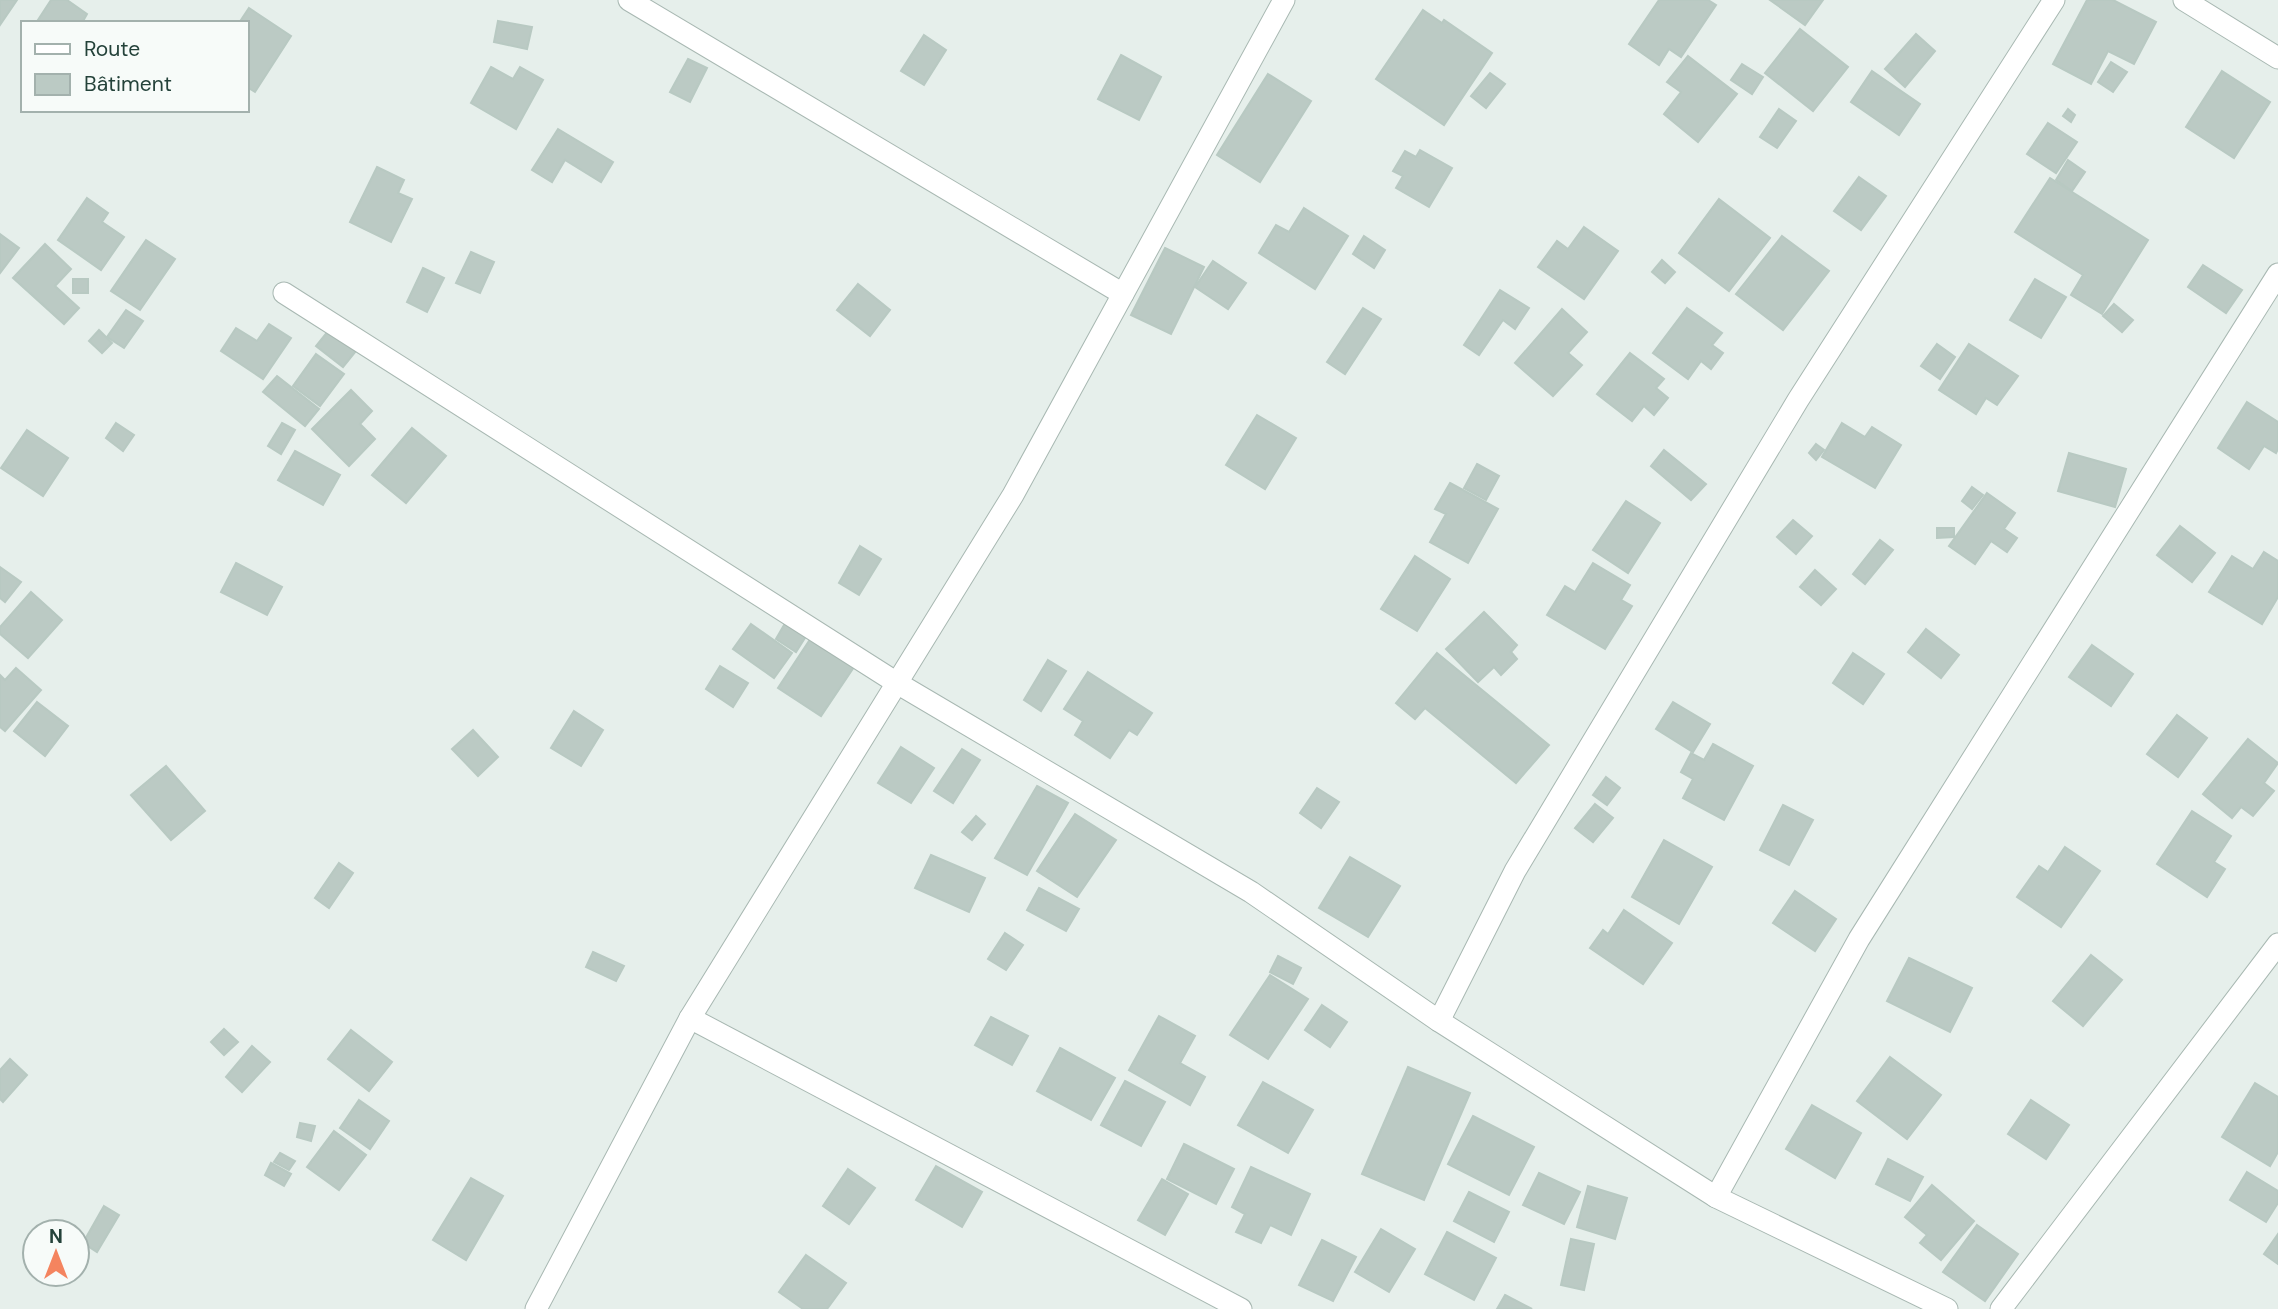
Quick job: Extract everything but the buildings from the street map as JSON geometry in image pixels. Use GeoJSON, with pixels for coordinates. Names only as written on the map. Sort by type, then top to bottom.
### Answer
{"type":"FeatureCollection","features":[{"type":"Feature","properties":{"kind":"street"},"geometry":{"type":"LineString","coordinates":[[629,0],[1123,294]]}},
{"type":"Feature","properties":{"kind":"street"},"geometry":{"type":"LineString","coordinates":[[536,1309],[690,1018],[1013,495],[1284,0]]}},
{"type":"Feature","properties":{"kind":"street"},"geometry":{"type":"LineString","coordinates":[[1439,1021],[1515,871],[1791,412],[2054,0]]}},
{"type":"Feature","properties":{"kind":"street"},"geometry":{"type":"LineString","coordinates":[[2185,0],[2278,58]]}},
{"type":"Feature","properties":{"kind":"street"},"geometry":{"type":"LineString","coordinates":[[1716,1197],[1859,939],[2278,274]]}},
{"type":"Feature","properties":{"kind":"street"},"geometry":{"type":"LineString","coordinates":[[284,293],[897,683],[1251,892],[1439,1021],[1716,1197],[1947,1309]]}},
{"type":"Feature","properties":{"kind":"street"},"geometry":{"type":"LineString","coordinates":[[2001,1309],[2278,944]]}},
{"type":"Feature","properties":{"kind":"street"},"geometry":{"type":"LineString","coordinates":[[690,1018],[1241,1309]]}}]}
